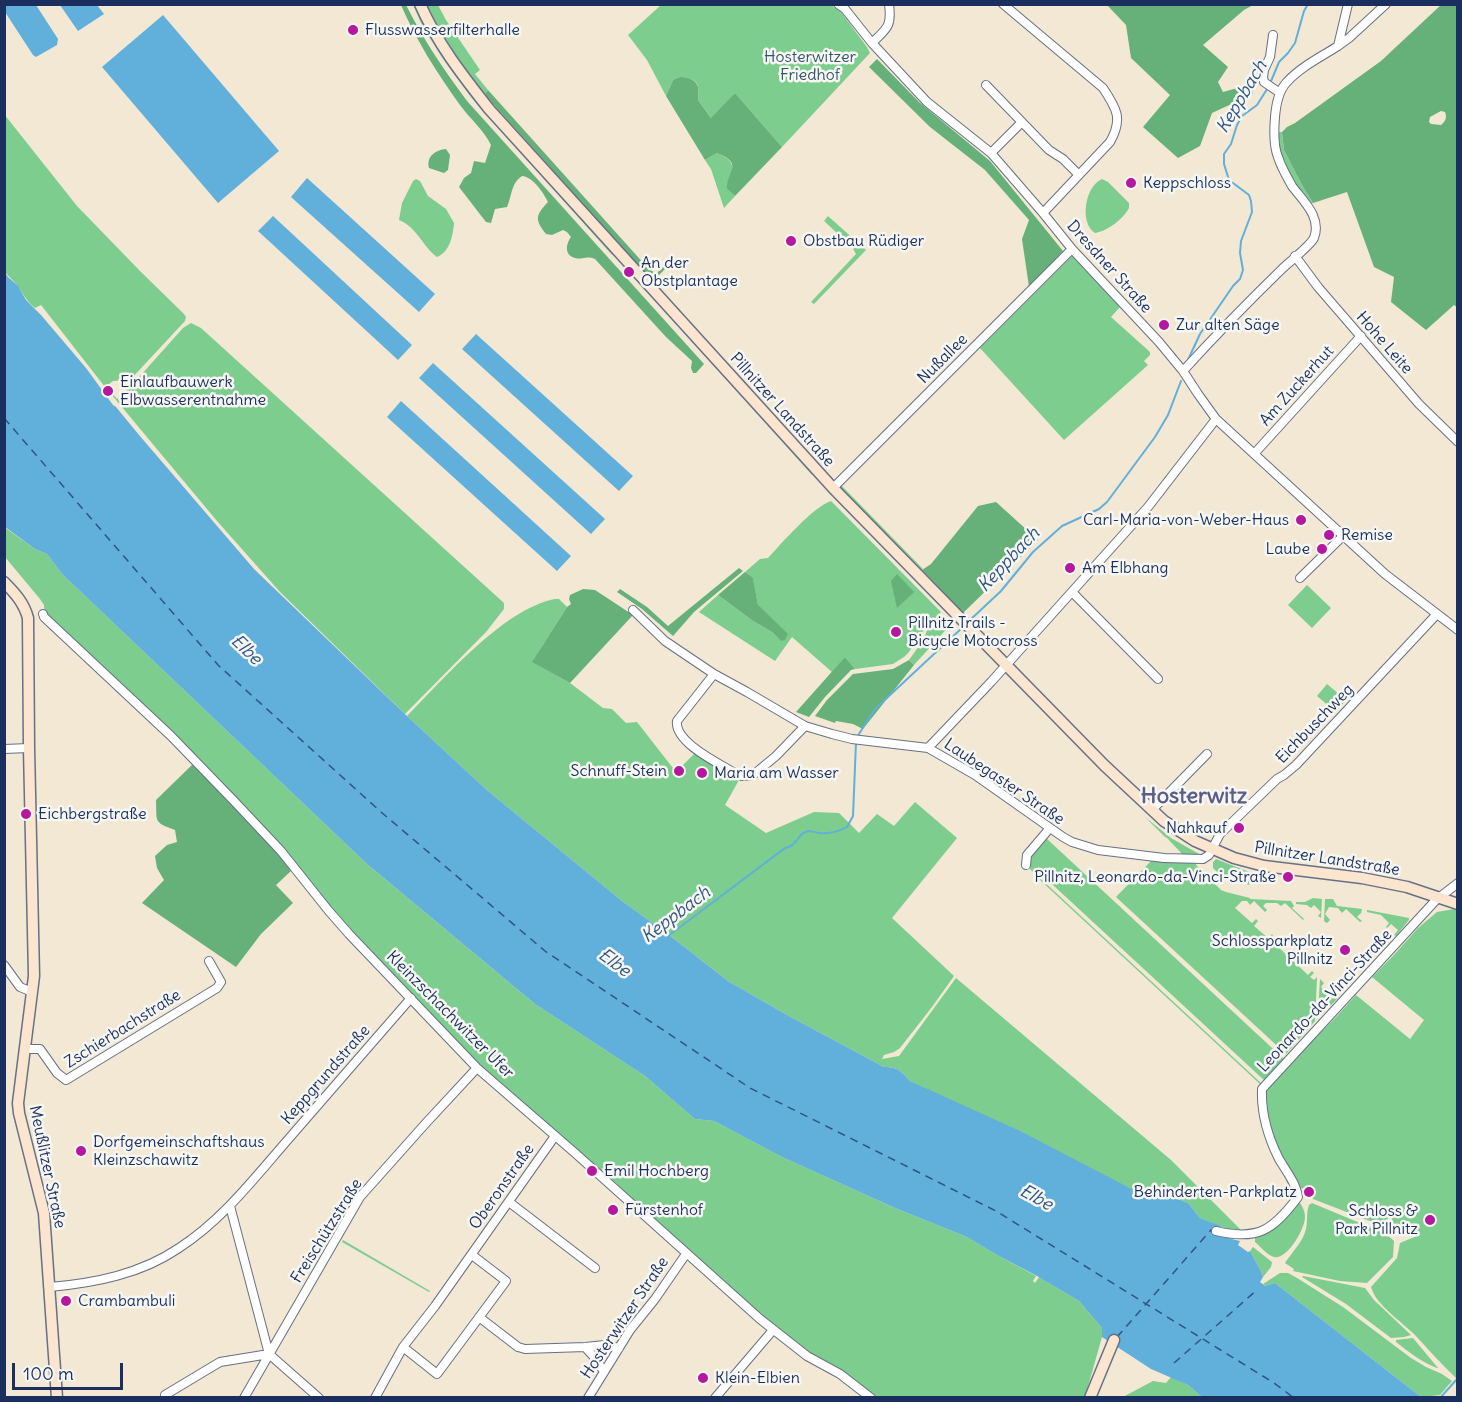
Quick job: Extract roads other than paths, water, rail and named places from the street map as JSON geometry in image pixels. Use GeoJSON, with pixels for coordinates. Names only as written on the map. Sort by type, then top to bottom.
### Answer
{"type":"FeatureCollection","features":[{"type":"Feature","properties":{"kind":"main road","name":"Pillnitzer Landstraße"},"geometry":{"type":"LineString","coordinates":[[420,4],[427,21],[460,73],[489,109],[833,488],[1104,765],[1164,821],[1184,835],[1234,858],[1264,866],[1407,887],[1458,904]]}},
{"type":"Feature","properties":{"kind":"main road","name":"Meußlitzer Straße"},"geometry":{"type":"LineString","coordinates":[[4,582],[22,602],[28,618],[34,976],[19,1091],[19,1113],[44,1213],[57,1398]]}},
{"type":"Feature","properties":{"kind":"main road"},"geometry":{"type":"LineString","coordinates":[[1090,1398],[1114,1340]]}},
{"type":"Feature","properties":{"kind":"street","name":"Dresdner Straße"},"geometry":{"type":"LineString","coordinates":[[838,4],[845,9],[872,43],[927,102],[991,153],[1072,249],[1183,370],[1216,419],[1385,574],[1458,630]]}},
{"type":"Feature","properties":{"kind":"street"},"geometry":{"type":"LineString","coordinates":[[872,43],[891,21],[889,4]]}},
{"type":"Feature","properties":{"kind":"street"},"geometry":{"type":"LineString","coordinates":[[1003,4],[1103,88],[1118,114],[1116,131],[1110,142],[1043,213]]}},
{"type":"Feature","properties":{"kind":"street"},"geometry":{"type":"LineString","coordinates":[[1338,46],[1348,4]]}},
{"type":"Feature","properties":{"kind":"street"},"geometry":{"type":"LineString","coordinates":[[1183,370],[1246,304],[1311,243],[1314,237],[1315,222],[1312,211],[1292,184],[1277,156],[1274,140],[1277,91],[1298,72],[1349,38],[1386,4]]}},
{"type":"Feature","properties":{"kind":"street"},"geometry":{"type":"LineString","coordinates":[[1273,35],[1263,77],[1264,82],[1277,91]]}},
{"type":"Feature","properties":{"kind":"street"},"geometry":{"type":"LineString","coordinates":[[986,85],[1049,150],[1063,159],[1079,175]]}},
{"type":"Feature","properties":{"kind":"street"},"geometry":{"type":"LineString","coordinates":[[991,153],[1022,122]]}},
{"type":"Feature","properties":{"kind":"street","name":"Nußallee"},"geometry":{"type":"LineString","coordinates":[[833,488],[1072,249]]}},
{"type":"Feature","properties":{"kind":"street","name":"Hohe Leite"},"geometry":{"type":"LineString","coordinates":[[1295,256],[1318,287],[1419,404],[1458,442]]}},
{"type":"Feature","properties":{"kind":"street","name":"Am Zuckerhut"},"geometry":{"type":"LineString","coordinates":[[1254,454],[1360,336]]}},
{"type":"Feature","properties":{"kind":"street"},"geometry":{"type":"LineString","coordinates":[[928,748],[1148,507],[1216,419]]}},
{"type":"Feature","properties":{"kind":"street"},"geometry":{"type":"LineString","coordinates":[[1300,578],[1343,536]]}},
{"type":"Feature","properties":{"kind":"street"},"geometry":{"type":"LineString","coordinates":[[1072,592],[1158,679]]}},
{"type":"Feature","properties":{"kind":"street","name":"Laubegaster Straße"},"geometry":{"type":"LineString","coordinates":[[633,610],[665,641],[714,674],[805,726],[856,740],[928,748],[975,775],[1072,842],[1098,850],[1164,858],[1203,859],[1212,849]]}},
{"type":"Feature","properties":{"kind":"street","name":"Kleinzschachwitzer Ufer"},"geometry":{"type":"LineString","coordinates":[[43,614],[171,736],[242,809],[281,850],[335,918],[477,1068],[627,1198],[686,1254],[773,1330],[807,1356],[840,1374],[871,1398]]}},
{"type":"Feature","properties":{"kind":"street","name":"Eichbuschweg"},"geometry":{"type":"LineString","coordinates":[[1212,849],[1220,834],[1277,779],[1296,765],[1437,615]]}},
{"type":"Feature","properties":{"kind":"street"},"geometry":{"type":"LineString","coordinates":[[714,674],[677,721],[677,727],[688,744],[738,775],[753,775],[776,756],[805,726]]}},
{"type":"Feature","properties":{"kind":"street"},"geometry":{"type":"LineString","coordinates":[[4,749],[29,748]]}},
{"type":"Feature","properties":{"kind":"street"},"geometry":{"type":"LineString","coordinates":[[1152,810],[1207,754]]}},
{"type":"Feature","properties":{"kind":"street"},"geometry":{"type":"LineString","coordinates":[[1026,865],[1027,855],[1050,828]]}},
{"type":"Feature","properties":{"kind":"street","name":"Leonardo-da-Vinci-Straße"},"geometry":{"type":"LineString","coordinates":[[1216,1231],[1233,1235],[1258,1233],[1286,1214],[1298,1197],[1297,1189],[1278,1157],[1265,1124],[1262,1089],[1438,898],[1458,883]]}},
{"type":"Feature","properties":{"kind":"street","name":"Zschierbachstraße"},"geometry":{"type":"LineString","coordinates":[[24,1049],[40,1049],[57,1073],[66,1080],[216,988],[221,982],[209,962]]}},
{"type":"Feature","properties":{"kind":"street"},"geometry":{"type":"LineString","coordinates":[[4,965],[20,987],[32,992]]}},
{"type":"Feature","properties":{"kind":"street","name":"Keppgrundstraße"},"geometry":{"type":"LineString","coordinates":[[50,1287],[108,1279],[148,1265],[180,1248],[209,1225],[230,1206],[411,998]]}},
{"type":"Feature","properties":{"kind":"street","name":"Freischützstraße"},"geometry":{"type":"LineString","coordinates":[[244,1398],[360,1197],[477,1068]]}},
{"type":"Feature","properties":{"kind":"street","name":"Oberonstraße"},"geometry":{"type":"LineString","coordinates":[[375,1398],[403,1347],[555,1136]]}},
{"type":"Feature","properties":{"kind":"street"},"geometry":{"type":"LineString","coordinates":[[509,1202],[595,1268]]}},
{"type":"Feature","properties":{"kind":"street"},"geometry":{"type":"LineString","coordinates":[[230,1206],[269,1354],[319,1398]]}},
{"type":"Feature","properties":{"kind":"street","name":"Oberonstraße"},"geometry":{"type":"LineString","coordinates":[[403,1347],[437,1374],[506,1281],[472,1254]]}},
{"type":"Feature","properties":{"kind":"street","name":"Hosterwitzer Straße"},"geometry":{"type":"LineString","coordinates":[[588,1398],[630,1330],[686,1254]]}},
{"type":"Feature","properties":{"kind":"street"},"geometry":{"type":"LineString","coordinates":[[479,1317],[505,1338],[525,1349],[605,1345],[619,1348]]}},
{"type":"Feature","properties":{"kind":"street"},"geometry":{"type":"LineString","coordinates":[[715,1398],[773,1330]]}},
{"type":"Feature","properties":{"kind":"street"},"geometry":{"type":"LineString","coordinates":[[585,1347],[604,1372]]}},
{"type":"Feature","properties":{"kind":"street"},"geometry":{"type":"LineString","coordinates":[[165,1395],[220,1362],[269,1354]]}},
{"type":"Feature","properties":{"kind":"water"},"geometry":{"type":"Polygon","coordinates":[[[5,4],[36,5],[58,39],[57,45],[36,57],[33,55],[5,12],[5,4]]]}},
{"type":"Feature","properties":{"kind":"water"},"geometry":{"type":"Polygon","coordinates":[[[60,5],[97,5],[104,14],[78,31],[60,5]]]}},
{"type":"Feature","properties":{"kind":"water"},"geometry":{"type":"Polygon","coordinates":[[[163,15],[279,151],[218,203],[102,67],[163,15]]]}},
{"type":"Feature","properties":{"kind":"water"},"geometry":{"type":"Polygon","coordinates":[[[307,178],[435,294],[419,312],[291,197],[307,178]]]}},
{"type":"Feature","properties":{"kind":"water"},"geometry":{"type":"Polygon","coordinates":[[[273,216],[412,345],[398,360],[258,231],[273,216]]]}},
{"type":"Feature","properties":{"kind":"water","name":"Elbe"},"geometry":{"type":"Polygon","coordinates":[[[4,271],[18,286],[26,300],[104,390],[113,405],[254,569],[488,791],[622,901],[728,981],[884,1067],[899,1070],[910,1081],[1020,1131],[1145,1196],[1166,1194],[1188,1203],[1200,1218],[1221,1226],[1219,1236],[1240,1241],[1238,1245],[1250,1251],[1263,1277],[1260,1282],[1265,1286],[1275,1283],[1421,1397],[1202,1397],[1188,1385],[1151,1369],[1102,1337],[1102,1328],[1079,1301],[1037,1276],[967,1237],[895,1208],[782,1157],[714,1121],[695,1119],[645,1076],[535,1004],[367,864],[62,574],[47,554],[35,549],[5,527],[4,271]]]}},
{"type":"Feature","properties":{"kind":"water"},"geometry":{"type":"Polygon","coordinates":[[[476,334],[633,476],[619,491],[462,349],[476,334]]]}},
{"type":"Feature","properties":{"kind":"water"},"geometry":{"type":"Polygon","coordinates":[[[433,363],[605,519],[591,534],[419,378],[433,363]]]}},
{"type":"Feature","properties":{"kind":"water"},"geometry":{"type":"Polygon","coordinates":[[[401,401],[571,556],[557,571],[387,417],[401,401]]]}},
{"type":"Feature","properties":{"kind":"waterway","name":"Keppbach"},"geometry":{"type":"LineString","coordinates":[[1187,362],[1200,334],[1240,279],[1243,270],[1240,253],[1241,241],[1252,212],[1251,201],[1249,195],[1229,180],[1224,164],[1224,154],[1231,144],[1242,116],[1257,105],[1269,86],[1279,62],[1295,43],[1308,4]]}},
{"type":"Feature","properties":{"kind":"waterway","name":"Keppbach"},"geometry":{"type":"LineString","coordinates":[[969,621],[1001,591],[1033,552],[1062,526],[1099,509],[1107,502],[1155,437],[1168,415],[1181,381]]}},
{"type":"Feature","properties":{"kind":"waterway","name":"Keppbach"},"geometry":{"type":"LineString","coordinates":[[857,737],[875,709],[963,627]]}},
{"type":"Feature","properties":{"kind":"waterway","name":"Keppbach"},"geometry":{"type":"LineString","coordinates":[[668,936],[785,848],[793,845],[804,832],[829,833],[847,827],[853,816],[856,742]]}},
{"type":"Feature","properties":{"kind":"waterway"},"geometry":{"type":"LineString","coordinates":[[1440,1398],[1458,1378]]}},
{"type":"Feature","properties":{"kind":"place","name":"Flusswasserfilterhalle"},"geometry":{"type":"Point","coordinates":[353,30]}},
{"type":"Feature","properties":{"kind":"place","name":"Keppschloss"},"geometry":{"type":"Point","coordinates":[1131,183]}},
{"type":"Feature","properties":{"kind":"place","name":"Obstbau Rüdiger"},"geometry":{"type":"Point","coordinates":[791,241]}},
{"type":"Feature","properties":{"kind":"place","name":"An der Obstplantage"},"geometry":{"type":"Point","coordinates":[629,272]}},
{"type":"Feature","properties":{"kind":"place","name":"Zur alten Säge"},"geometry":{"type":"Point","coordinates":[1164,325]}},
{"type":"Feature","properties":{"kind":"place","name":"Einlaufbauwerk Elbwasserentnahme"},"geometry":{"type":"Point","coordinates":[108,391]}},
{"type":"Feature","properties":{"kind":"place","name":"Carl-Maria-von-Weber-Haus"},"geometry":{"type":"Point","coordinates":[1301,520]}},
{"type":"Feature","properties":{"kind":"place","name":"Remise"},"geometry":{"type":"Point","coordinates":[1329,535]}},
{"type":"Feature","properties":{"kind":"place","name":"Laube"},"geometry":{"type":"Point","coordinates":[1322,549]}},
{"type":"Feature","properties":{"kind":"place","name":"Am Elbhang"},"geometry":{"type":"Point","coordinates":[1070,568]}},
{"type":"Feature","properties":{"kind":"place","name":"Pillnitz Trails - Bicycle Motocross"},"geometry":{"type":"Point","coordinates":[896,632]}},
{"type":"Feature","properties":{"kind":"place","name":"Schnuff-Stein"},"geometry":{"type":"Point","coordinates":[679,771]}},
{"type":"Feature","properties":{"kind":"place","name":"Maria am Wasser"},"geometry":{"type":"Point","coordinates":[702,773]}},
{"type":"Feature","properties":{"kind":"place","name":"Eichbergstraße"},"geometry":{"type":"Point","coordinates":[26,814]}},
{"type":"Feature","properties":{"kind":"place","name":"Nahkauf"},"geometry":{"type":"Point","coordinates":[1239,828]}},
{"type":"Feature","properties":{"kind":"place","name":"Pillnitz, Leonardo-da-Vinci-Straße"},"geometry":{"type":"Point","coordinates":[1288,877]}},
{"type":"Feature","properties":{"kind":"place","name":"Schlossparkplatz Pillnitz"},"geometry":{"type":"Point","coordinates":[1345,950]}},
{"type":"Feature","properties":{"kind":"place","name":"Dorfgemeinschaftshaus Kleinzschawitz"},"geometry":{"type":"Point","coordinates":[81,1151]}},
{"type":"Feature","properties":{"kind":"place","name":"Emil Hochberg"},"geometry":{"type":"Point","coordinates":[592,1171]}},
{"type":"Feature","properties":{"kind":"place","name":"Behinderten-Parkplatz"},"geometry":{"type":"Point","coordinates":[1309,1192]}},
{"type":"Feature","properties":{"kind":"place","name":"Fürstenhof"},"geometry":{"type":"Point","coordinates":[613,1210]}},
{"type":"Feature","properties":{"kind":"place","name":"Schloss & Park Pillnitz"},"geometry":{"type":"Point","coordinates":[1430,1220]}},
{"type":"Feature","properties":{"kind":"place","name":"Crambambuli"},"geometry":{"type":"Point","coordinates":[66,1301]}},
{"type":"Feature","properties":{"kind":"place","name":"Klein-Elbien"},"geometry":{"type":"Point","coordinates":[703,1378]}},
{"type":"Feature","properties":{"kind":"district","name":"Hosterwitz"},"geometry":{"type":"Point","coordinates":[1194,797]}},
{"type":"Feature","properties":{"kind":"park label","name":"Hosterwitzer Friedhof"},"geometry":{"type":"Point","coordinates":[810,66]}}]}
